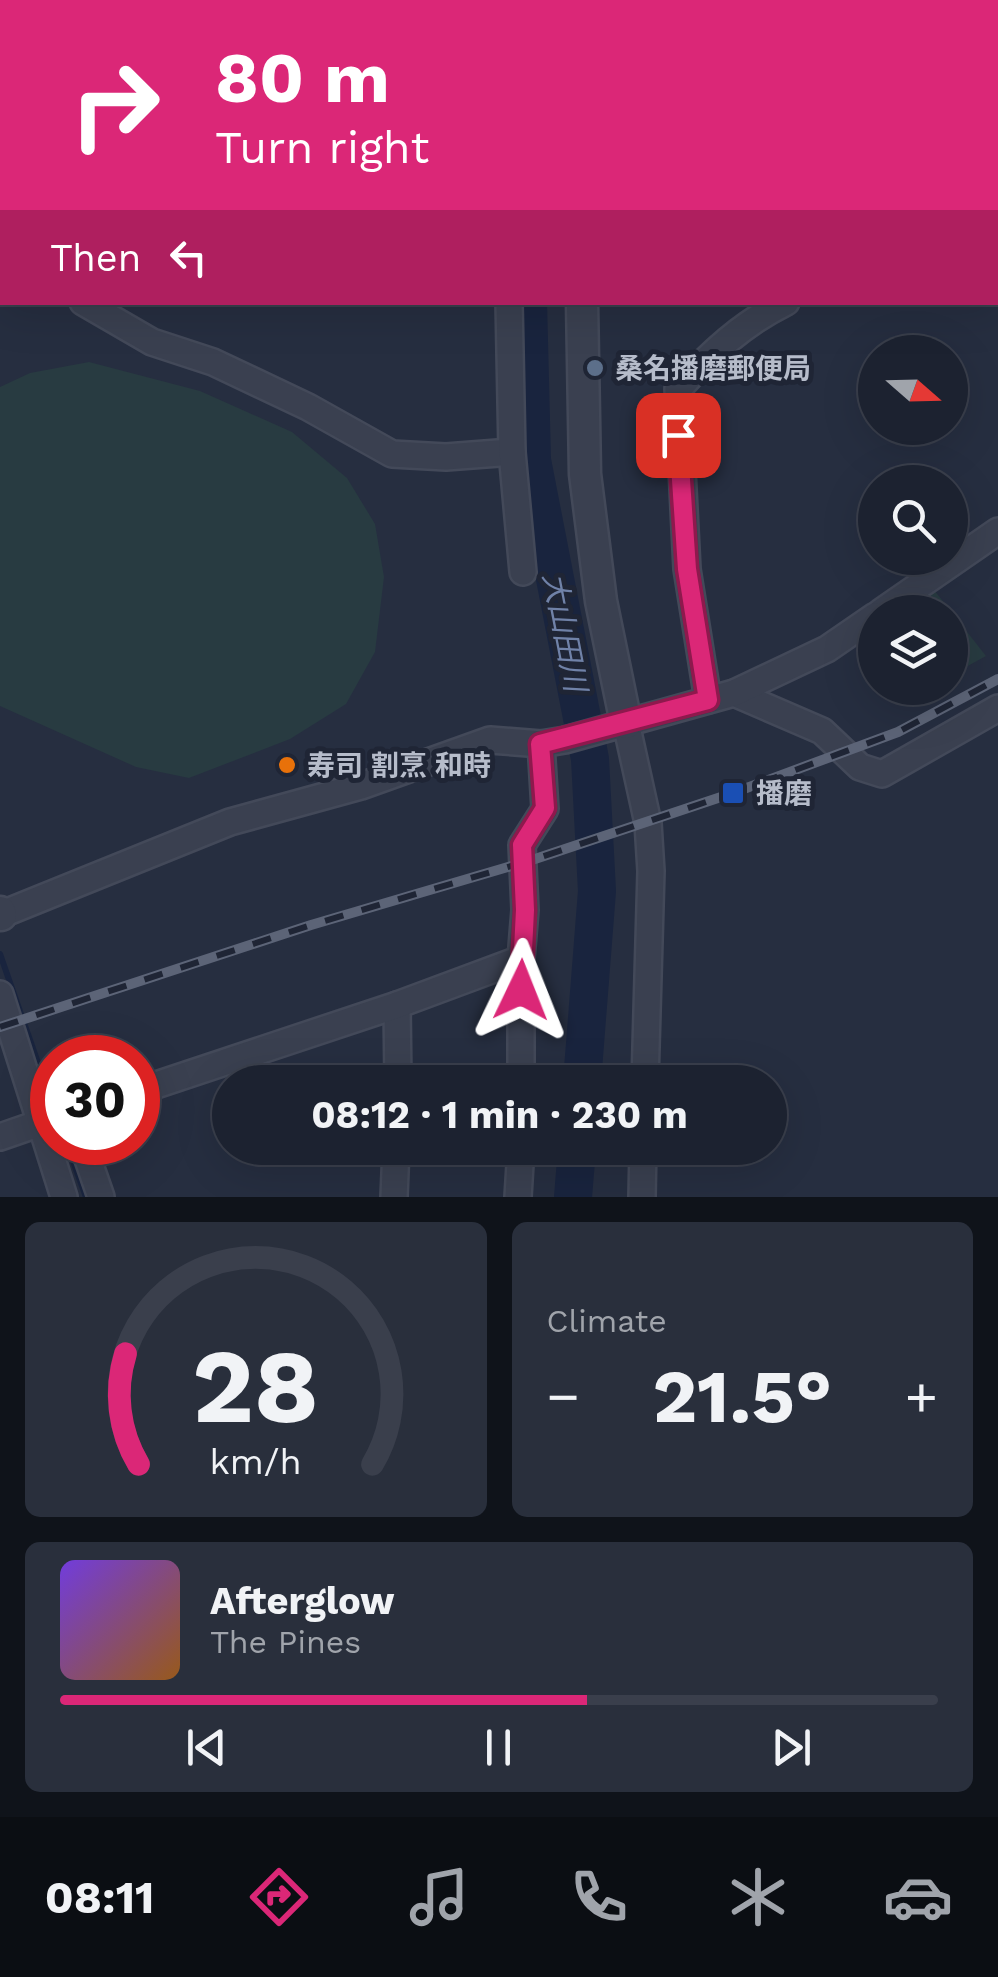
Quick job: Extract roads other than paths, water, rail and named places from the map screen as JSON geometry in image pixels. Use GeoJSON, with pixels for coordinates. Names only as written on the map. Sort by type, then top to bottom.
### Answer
{"type":"FeatureCollection","features":[{"type":"Feature","properties":{"kind":"street"},"geometry":{"type":"LineString","coordinates":[[87,305],[152,342],[213,362],[308,407],[392,454],[446,457],[512,452]]}},
{"type":"Feature","properties":{"kind":"street"},"geometry":{"type":"LineString","coordinates":[[509,305],[512,452],[523,572]]}},
{"type":"Feature","properties":{"kind":"street"},"geometry":{"type":"LineString","coordinates":[[582,305],[585,474],[601,601],[621,724],[648,823],[651,871],[645,1065]]}},
{"type":"Feature","properties":{"kind":"street"},"geometry":{"type":"LineString","coordinates":[[708,700],[687,569],[678,389],[722,343],[752,319],[780,305]]}},
{"type":"Feature","properties":{"kind":"street"},"geometry":{"type":"LineString","coordinates":[[905,595],[998,531]]}},
{"type":"Feature","properties":{"kind":"street"},"geometry":{"type":"LineString","coordinates":[[0,914],[230,822],[361,786],[490,740],[553,742],[734,693],[827,649],[858,628]]}},
{"type":"Feature","properties":{"kind":"street"},"geometry":{"type":"LineString","coordinates":[[734,693],[822,731],[860,767],[882,774],[998,708]]}},
{"type":"Feature","properties":{"kind":"street"},"geometry":{"type":"LineString","coordinates":[[521,1065],[525,910],[522,845],[545,808],[553,742]]}},
{"type":"Feature","properties":{"kind":"street"},"geometry":{"type":"LineString","coordinates":[[160,1084],[398,1005],[521,959]]}},
{"type":"Feature","properties":{"kind":"street"},"geometry":{"type":"LineString","coordinates":[[0,994],[30,1073]]}},
{"type":"Feature","properties":{"kind":"street"},"geometry":{"type":"LineString","coordinates":[[398,1005],[398,1065]]}},
{"type":"Feature","properties":{"kind":"street"},"geometry":{"type":"LineString","coordinates":[[0,1138],[30,1127]]}},
{"type":"Feature","properties":{"kind":"street"},"geometry":{"type":"LineString","coordinates":[[57,1165],[64,1197]]}},
{"type":"Feature","properties":{"kind":"street"},"geometry":{"type":"LineString","coordinates":[[90,1165],[101,1197]]}},
{"type":"Feature","properties":{"kind":"street"},"geometry":{"type":"LineString","coordinates":[[394,1197],[395,1165]]}},
{"type":"Feature","properties":{"kind":"street"},"geometry":{"type":"LineString","coordinates":[[518,1197],[520,1165]]}},
{"type":"Feature","properties":{"kind":"street"},"geometry":{"type":"LineString","coordinates":[[642,1197],[643,1165]]}},
{"type":"Feature","properties":{"kind":"waterway","name":"大山田川"},"geometry":{"type":"LineString","coordinates":[[528,305],[532,460],[590,759],[597,891],[583,1065]]}},
{"type":"Feature","properties":{"kind":"waterway"},"geometry":{"type":"LineString","coordinates":[[0,954],[30,1040]]}},
{"type":"Feature","properties":{"kind":"waterway"},"geometry":{"type":"LineString","coordinates":[[74,1165],[86,1197]]}},
{"type":"Feature","properties":{"kind":"waterway","name":"大山田川"},"geometry":{"type":"LineString","coordinates":[[573,1197],[576,1165]]}},
{"type":"Feature","properties":{"kind":"railway"},"geometry":{"type":"LineString","coordinates":[[0,1027],[733,793],[898,732],[998,679]]}},
{"type":"Feature","properties":{"kind":"place","name":"桑名播磨郵便局"},"geometry":{"type":"Point","coordinates":[595,368]}},
{"type":"Feature","properties":{"kind":"place","name":"寿司 割烹 和時"},"geometry":{"type":"Point","coordinates":[287,765]}},
{"type":"Feature","properties":{"kind":"place","name":"播磨"},"geometry":{"type":"Point","coordinates":[733,793]}}]}
